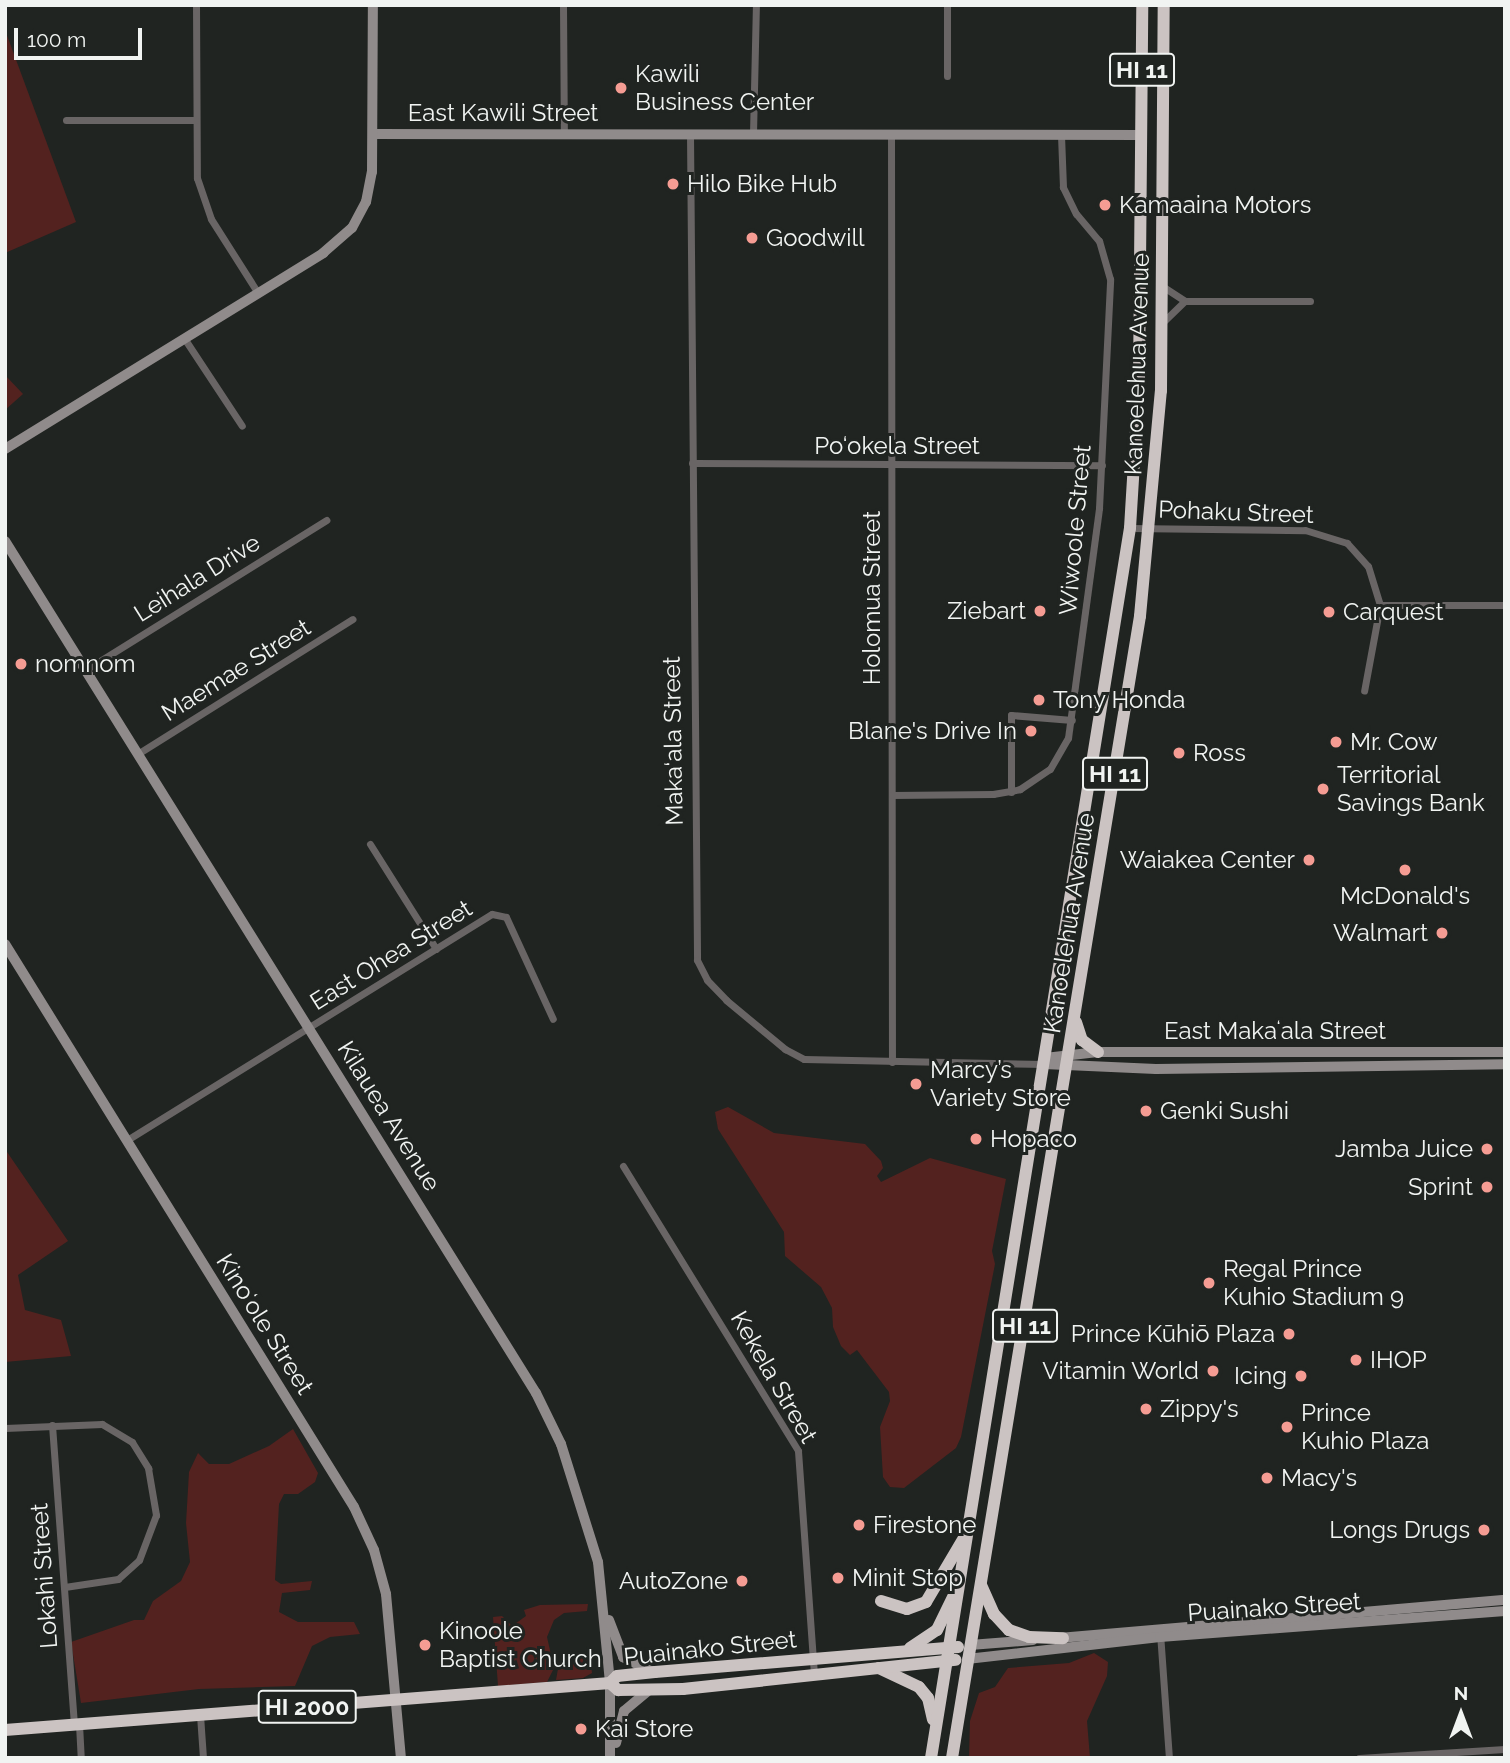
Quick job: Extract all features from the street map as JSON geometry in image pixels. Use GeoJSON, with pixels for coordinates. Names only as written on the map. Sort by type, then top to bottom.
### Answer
{"type":"FeatureCollection","features":[{"type":"Feature","properties":{"kind":"highway","name":"Kanoelehua Avenue"},"geometry":{"type":"LineString","coordinates":[[931,1758],[965,1564],[1130,528],[1139,382],[1142,5]]}},
{"type":"Feature","properties":{"kind":"highway","name":"Kanoelehua Avenue"},"geometry":{"type":"LineString","coordinates":[[952,1758],[1075,1018],[1151,528],[1162,323],[1164,5]]}},
{"type":"Feature","properties":{"kind":"highway"},"geometry":{"type":"LineString","coordinates":[[1162,161],[1152,140],[1142,135],[1158,124],[1163,112]]}},
{"type":"Feature","properties":{"kind":"highway"},"geometry":{"type":"LineString","coordinates":[[1075,1018],[1082,1040],[1098,1052]]}},
{"type":"Feature","properties":{"kind":"highway"},"geometry":{"type":"LineString","coordinates":[[881,1601],[907,1609],[926,1602],[970,1526]]}},
{"type":"Feature","properties":{"kind":"highway"},"geometry":{"type":"LineString","coordinates":[[893,1653],[913,1647],[937,1630],[965,1564]]}},
{"type":"Feature","properties":{"kind":"highway"},"geometry":{"type":"LineString","coordinates":[[980,1582],[994,1614],[1009,1629],[1029,1637],[1063,1638]]}},
{"type":"Feature","properties":{"kind":"highway","name":"Puainako Street"},"geometry":{"type":"LineString","coordinates":[[949,1654],[893,1653],[655,1672],[617,1676],[610,1684],[618,1690],[655,1689],[879,1668],[968,1652]]}},
{"type":"Feature","properties":{"kind":"highway"},"geometry":{"type":"LineString","coordinates":[[879,1668],[922,1690],[932,1708],[935,1731]]}},
{"type":"Feature","properties":{"kind":"highway","name":"HI 2000"},"geometry":{"type":"LineString","coordinates":[[5,1730],[610,1684]]}},
{"type":"Feature","properties":{"kind":"street"},"geometry":{"type":"LineString","coordinates":[[196,5],[197,178],[211,219],[258,293]]}},
{"type":"Feature","properties":{"kind":"street"},"geometry":{"type":"LineString","coordinates":[[373,5],[373,134]]}},
{"type":"Feature","properties":{"kind":"street"},"geometry":{"type":"LineString","coordinates":[[563,5],[564,134]]}},
{"type":"Feature","properties":{"kind":"street"},"geometry":{"type":"LineString","coordinates":[[753,134],[756,5]]}},
{"type":"Feature","properties":{"kind":"street"},"geometry":{"type":"LineString","coordinates":[[947,5],[947,76]]}},
{"type":"Feature","properties":{"kind":"street"},"geometry":{"type":"LineString","coordinates":[[66,120],[195,120]]}},
{"type":"Feature","properties":{"kind":"street","name":"Holomua Street"},"geometry":{"type":"LineString","coordinates":[[891,133],[892,1062]]}},
{"type":"Feature","properties":{"kind":"street","name":"East Kawili Street"},"geometry":{"type":"LineString","coordinates":[[5,449],[323,253],[356,222],[371,178],[373,134],[1142,135]]}},
{"type":"Feature","properties":{"kind":"street","name":"Maka‘ala Street"},"geometry":{"type":"LineString","coordinates":[[690,134],[697,960],[707,980],[726,1000],[785,1049],[804,1059],[892,1062],[1045,1061]]}},
{"type":"Feature","properties":{"kind":"street","name":"Wiwoole Street"},"geometry":{"type":"LineString","coordinates":[[892,795],[1011,792],[1036,781],[1056,762],[1072,720],[1102,465],[1109,267],[1099,242],[1076,214],[1063,187],[1061,135]]}},
{"type":"Feature","properties":{"kind":"street"},"geometry":{"type":"LineString","coordinates":[[1162,286],[1185,301],[1310,301]]}},
{"type":"Feature","properties":{"kind":"street"},"geometry":{"type":"LineString","coordinates":[[1162,323],[1185,301]]}},
{"type":"Feature","properties":{"kind":"street"},"geometry":{"type":"LineString","coordinates":[[184,338],[242,426]]}},
{"type":"Feature","properties":{"kind":"street","name":"Po‘okela Street"},"geometry":{"type":"LineString","coordinates":[[692,463],[1102,465]]}},
{"type":"Feature","properties":{"kind":"street","name":"Leihala Drive"},"geometry":{"type":"LineString","coordinates":[[87,669],[326,520]]}},
{"type":"Feature","properties":{"kind":"street","name":"Pohaku Street"},"geometry":{"type":"LineString","coordinates":[[1130,528],[1305,530],[1330,535],[1347,543],[1368,566],[1380,605],[1364,691]]}},
{"type":"Feature","properties":{"kind":"street","name":"Kilauea Avenue"},"geometry":{"type":"LineString","coordinates":[[5,541],[536,1393],[573,1471],[601,1583],[610,1684],[612,1758]]}},
{"type":"Feature","properties":{"kind":"street"},"geometry":{"type":"LineString","coordinates":[[1380,605],[1505,605]]}},
{"type":"Feature","properties":{"kind":"street","name":"Maemae Street"},"geometry":{"type":"LineString","coordinates":[[139,753],[353,619]]}},
{"type":"Feature","properties":{"kind":"street"},"geometry":{"type":"LineString","coordinates":[[1011,792],[1011,715],[1072,720]]}},
{"type":"Feature","properties":{"kind":"street"},"geometry":{"type":"LineString","coordinates":[[370,844],[436,950]]}},
{"type":"Feature","properties":{"kind":"street","name":"East Ohea Street"},"geometry":{"type":"LineString","coordinates":[[127,1140],[492,914],[506,917],[553,1019]]}},
{"type":"Feature","properties":{"kind":"street","name":"Kinoʻole Street"},"geometry":{"type":"LineString","coordinates":[[5,944],[354,1507],[374,1550],[386,1594],[401,1758]]}},
{"type":"Feature","properties":{"kind":"street","name":"East Makaʻala Street"},"geometry":{"type":"LineString","coordinates":[[1067,1061],[1098,1052],[1505,1052]]}},
{"type":"Feature","properties":{"kind":"street","name":"East Makaʻala Street"},"geometry":{"type":"LineString","coordinates":[[1045,1061],[1156,1069],[1505,1064]]}},
{"type":"Feature","properties":{"kind":"street","name":"Kekela Street"},"geometry":{"type":"LineString","coordinates":[[623,1166],[797,1451],[814,1674]]}},
{"type":"Feature","properties":{"kind":"street"},"geometry":{"type":"LineString","coordinates":[[5,1428],[102,1424],[119,1431],[148,1468],[155,1497],[152,1532],[128,1573],[102,1585],[65,1587]]}},
{"type":"Feature","properties":{"kind":"street","name":"Lokahi Street"},"geometry":{"type":"LineString","coordinates":[[52,1425],[76,1725],[81,1758]]}},
{"type":"Feature","properties":{"kind":"street"},"geometry":{"type":"LineString","coordinates":[[601,1583],[617,1649],[628,1661],[655,1672]]}},
{"type":"Feature","properties":{"kind":"street","name":"Puainako Street"},"geometry":{"type":"LineString","coordinates":[[968,1652],[1505,1600]]}},
{"type":"Feature","properties":{"kind":"street","name":"Puainako Street"},"geometry":{"type":"LineString","coordinates":[[968,1652],[1063,1638],[1505,1611]]}},
{"type":"Feature","properties":{"kind":"street"},"geometry":{"type":"LineString","coordinates":[[1160,1633],[1170,1758]]}},
{"type":"Feature","properties":{"kind":"street"},"geometry":{"type":"LineString","coordinates":[[612,1758],[624,1711],[634,1699],[655,1689]]}},
{"type":"Feature","properties":{"kind":"street"},"geometry":{"type":"LineString","coordinates":[[200,1715],[203,1758]]}},
{"type":"Feature","properties":{"kind":"street"},"geometry":{"type":"LineString","coordinates":[[1359,1758],[1505,1749]]}},
{"type":"Feature","properties":{"kind":"shaded area"},"geometry":{"type":"Polygon","coordinates":[[[5,30],[76,222],[5,253],[5,30]]]}},
{"type":"Feature","properties":{"kind":"shaded area"},"geometry":{"type":"Polygon","coordinates":[[[5,375],[23,394],[5,410],[5,375]]]}},
{"type":"Feature","properties":{"kind":"shaded area"},"geometry":{"type":"Polygon","coordinates":[[[728,1107],[774,1133],[865,1144],[881,1161],[883,1168],[877,1176],[881,1182],[930,1158],[1006,1179],[992,1251],[995,1264],[961,1437],[956,1448],[904,1488],[890,1487],[883,1477],[880,1427],[890,1401],[889,1392],[857,1350],[850,1355],[841,1346],[833,1327],[832,1308],[821,1287],[785,1256],[784,1232],[718,1129],[715,1112],[728,1107]]]}},
{"type":"Feature","properties":{"kind":"shaded area"},"geometry":{"type":"Polygon","coordinates":[[[5,1149],[68,1241],[18,1275],[25,1310],[61,1320],[71,1356],[5,1362],[5,1149]]]}},
{"type":"Feature","properties":{"kind":"shaded area"},"geometry":{"type":"Polygon","coordinates":[[[293,1429],[318,1473],[315,1482],[298,1494],[284,1494],[279,1504],[275,1580],[281,1584],[312,1581],[310,1590],[282,1593],[279,1612],[298,1622],[354,1622],[360,1634],[330,1637],[312,1646],[295,1686],[199,1689],[81,1703],[71,1642],[134,1620],[144,1620],[153,1601],[181,1581],[190,1562],[186,1523],[189,1472],[198,1453],[209,1464],[229,1464],[269,1446],[293,1429]]]}},
{"type":"Feature","properties":{"kind":"shaded area"},"geometry":{"type":"Polygon","coordinates":[[[588,1604],[587,1611],[564,1613],[554,1620],[547,1637],[554,1668],[547,1682],[498,1686],[493,1617],[502,1616],[512,1626],[526,1616],[524,1610],[540,1605],[588,1604]]]}},
{"type":"Feature","properties":{"kind":"shaded area"},"geometry":{"type":"Polygon","coordinates":[[[581,1652],[590,1655],[592,1673],[583,1678],[556,1680],[558,1669],[581,1652]]]}},
{"type":"Feature","properties":{"kind":"shaded area"},"geometry":{"type":"Polygon","coordinates":[[[1094,1653],[1108,1662],[1107,1676],[1087,1721],[1090,1758],[969,1758],[970,1721],[979,1693],[995,1687],[1008,1668],[1069,1663],[1094,1653]]]}},
{"type":"Feature","properties":{"kind":"place","name":"Kawili Business Center"},"geometry":{"type":"Point","coordinates":[621,88]}},
{"type":"Feature","properties":{"kind":"place","name":"Hilo Bike Hub"},"geometry":{"type":"Point","coordinates":[673,184]}},
{"type":"Feature","properties":{"kind":"place","name":"Kamaaina Motors"},"geometry":{"type":"Point","coordinates":[1105,205]}},
{"type":"Feature","properties":{"kind":"place","name":"Goodwill"},"geometry":{"type":"Point","coordinates":[752,238]}},
{"type":"Feature","properties":{"kind":"place","name":"Ziebart"},"geometry":{"type":"Point","coordinates":[1040,611]}},
{"type":"Feature","properties":{"kind":"place","name":"Carquest"},"geometry":{"type":"Point","coordinates":[1329,612]}},
{"type":"Feature","properties":{"kind":"place","name":"nomnom"},"geometry":{"type":"Point","coordinates":[21,664]}},
{"type":"Feature","properties":{"kind":"place","name":"Tony Honda"},"geometry":{"type":"Point","coordinates":[1039,700]}},
{"type":"Feature","properties":{"kind":"place","name":"Blane's Drive In"},"geometry":{"type":"Point","coordinates":[1031,731]}},
{"type":"Feature","properties":{"kind":"place","name":"Mr. Cow"},"geometry":{"type":"Point","coordinates":[1336,742]}},
{"type":"Feature","properties":{"kind":"place","name":"Ross"},"geometry":{"type":"Point","coordinates":[1179,753]}},
{"type":"Feature","properties":{"kind":"place","name":"Territorial Savings Bank"},"geometry":{"type":"Point","coordinates":[1323,789]}},
{"type":"Feature","properties":{"kind":"place","name":"Waiakea Center"},"geometry":{"type":"Point","coordinates":[1309,860]}},
{"type":"Feature","properties":{"kind":"place","name":"McDonald's"},"geometry":{"type":"Point","coordinates":[1405,870]}},
{"type":"Feature","properties":{"kind":"place","name":"Walmart"},"geometry":{"type":"Point","coordinates":[1442,933]}},
{"type":"Feature","properties":{"kind":"place","name":"Marcy’s Variety Store"},"geometry":{"type":"Point","coordinates":[916,1084]}},
{"type":"Feature","properties":{"kind":"place","name":"Genki Sushi"},"geometry":{"type":"Point","coordinates":[1146,1111]}},
{"type":"Feature","properties":{"kind":"place","name":"Hopaco"},"geometry":{"type":"Point","coordinates":[976,1139]}},
{"type":"Feature","properties":{"kind":"place","name":"Jamba Juice"},"geometry":{"type":"Point","coordinates":[1487,1149]}},
{"type":"Feature","properties":{"kind":"place","name":"Sprint"},"geometry":{"type":"Point","coordinates":[1487,1187]}},
{"type":"Feature","properties":{"kind":"place","name":"Regal Prince Kuhio Stadium 9"},"geometry":{"type":"Point","coordinates":[1209,1283]}},
{"type":"Feature","properties":{"kind":"place","name":"Prince Kūhiō Plaza"},"geometry":{"type":"Point","coordinates":[1289,1334]}},
{"type":"Feature","properties":{"kind":"place","name":"IHOP"},"geometry":{"type":"Point","coordinates":[1356,1360]}},
{"type":"Feature","properties":{"kind":"place","name":"Vitamin World"},"geometry":{"type":"Point","coordinates":[1213,1371]}},
{"type":"Feature","properties":{"kind":"place","name":"Icing"},"geometry":{"type":"Point","coordinates":[1301,1376]}},
{"type":"Feature","properties":{"kind":"place","name":"Zippy's"},"geometry":{"type":"Point","coordinates":[1146,1409]}},
{"type":"Feature","properties":{"kind":"place","name":"Prince Kuhio Plaza"},"geometry":{"type":"Point","coordinates":[1287,1427]}},
{"type":"Feature","properties":{"kind":"place","name":"Macy's"},"geometry":{"type":"Point","coordinates":[1267,1478]}},
{"type":"Feature","properties":{"kind":"place","name":"Firestone"},"geometry":{"type":"Point","coordinates":[859,1525]}},
{"type":"Feature","properties":{"kind":"place","name":"Longs Drugs"},"geometry":{"type":"Point","coordinates":[1484,1530]}},
{"type":"Feature","properties":{"kind":"place","name":"Minit Stop"},"geometry":{"type":"Point","coordinates":[838,1578]}},
{"type":"Feature","properties":{"kind":"place","name":"AutoZone"},"geometry":{"type":"Point","coordinates":[742,1581]}},
{"type":"Feature","properties":{"kind":"place","name":"Kinoole Baptist Church"},"geometry":{"type":"Point","coordinates":[425,1645]}},
{"type":"Feature","properties":{"kind":"place","name":"Kai Store"},"geometry":{"type":"Point","coordinates":[581,1729]}}]}
